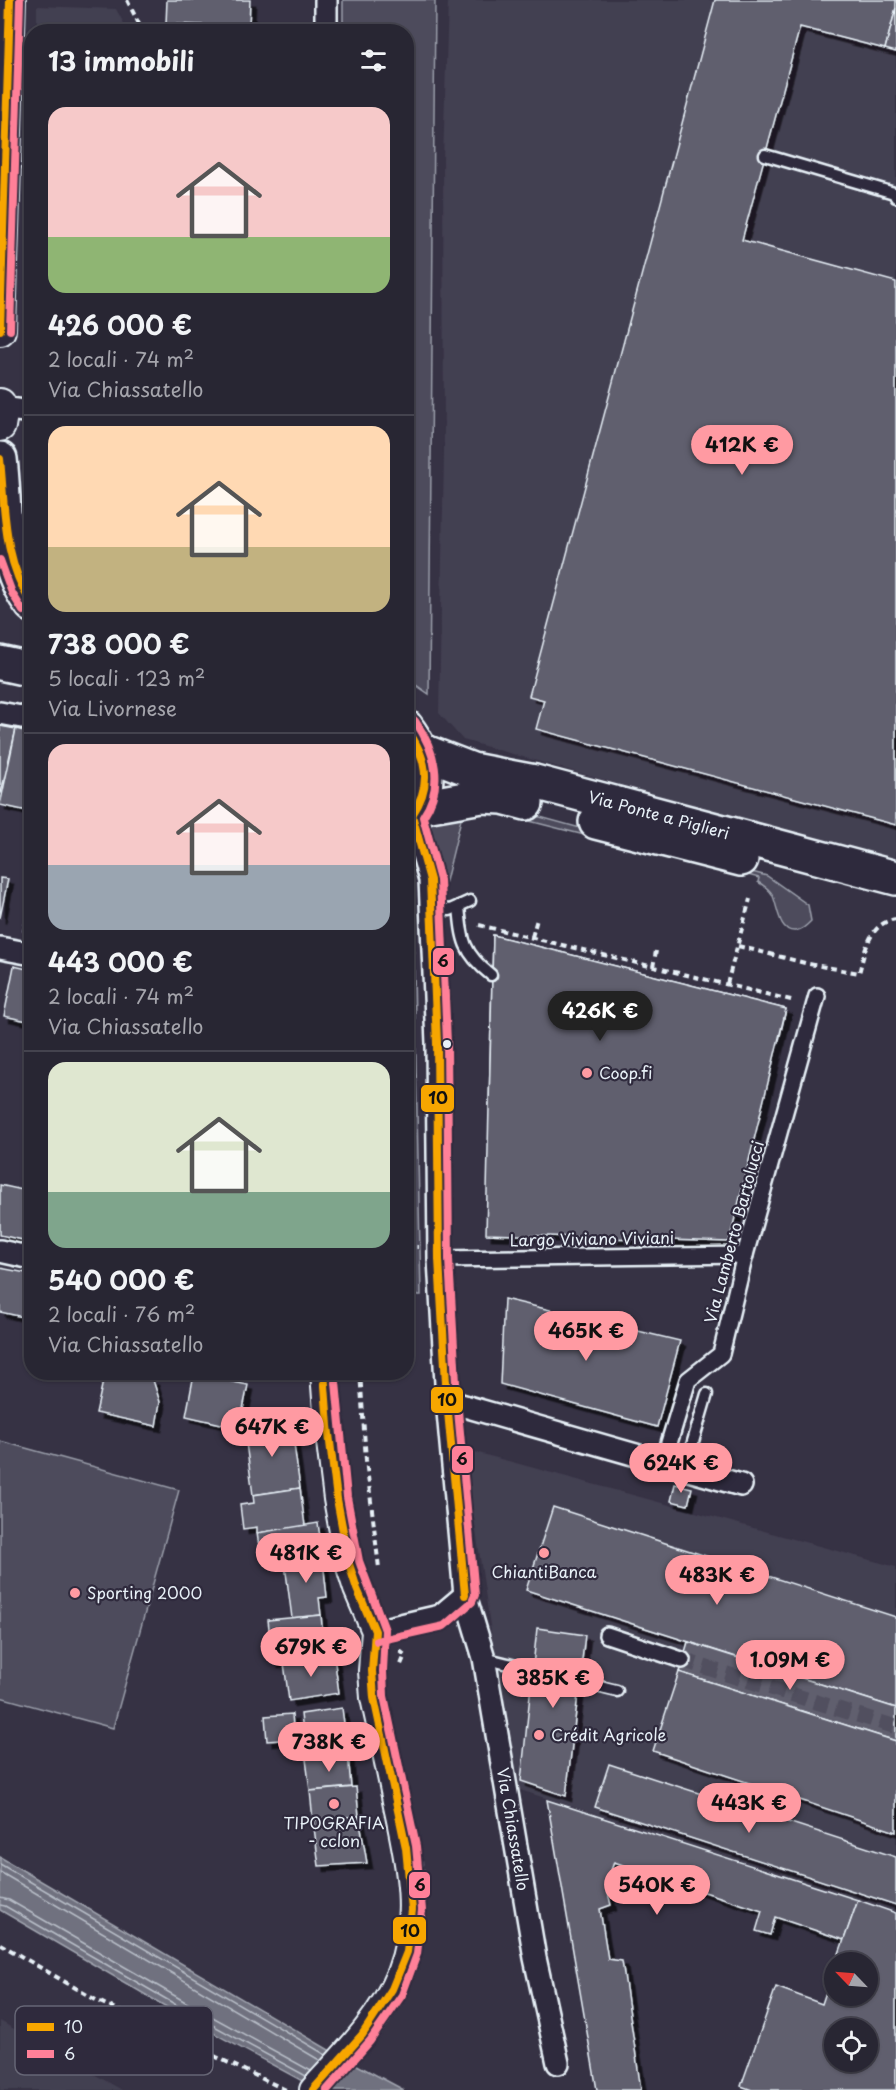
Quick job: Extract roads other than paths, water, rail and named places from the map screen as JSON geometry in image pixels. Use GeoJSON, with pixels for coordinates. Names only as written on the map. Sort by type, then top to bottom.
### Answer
{"type":"FeatureCollection","features":[{"type":"Feature","properties":{"kind":"main road"},"geometry":{"type":"LineString","coordinates":[[0,330],[10,0]]}},
{"type":"Feature","properties":{"kind":"main road"},"geometry":{"type":"LineString","coordinates":[[0,459],[8,563],[16,584],[24,594]]}},
{"type":"Feature","properties":{"kind":"main road"},"geometry":{"type":"LineString","coordinates":[[0,663],[24,668]]}},
{"type":"Feature","properties":{"kind":"main road","name":"Via Ponte a Piglieri"},"geometry":{"type":"LineString","coordinates":[[414,739],[472,770],[535,782],[896,878]]}},
{"type":"Feature","properties":{"kind":"main road"},"geometry":{"type":"LineString","coordinates":[[414,741],[426,777],[425,793],[414,811]]}},
{"type":"Feature","properties":{"kind":"main road","name":"Via Ponte a Piglieri"},"geometry":{"type":"LineString","coordinates":[[414,813],[482,796],[503,797],[896,899]]}},
{"type":"Feature","properties":{"kind":"street"},"geometry":{"type":"LineString","coordinates":[[326,0],[326,24]]}},
{"type":"Feature","properties":{"kind":"street"},"geometry":{"type":"LineString","coordinates":[[0,413],[24,412]]}},
{"type":"Feature","properties":{"kind":"street"},"geometry":{"type":"LineString","coordinates":[[0,713],[24,718]]}},
{"type":"Feature","properties":{"kind":"street","name":"Via Chiassatello"},"geometry":{"type":"LineString","coordinates":[[414,821],[430,880],[432,908],[437,1043],[439,1259],[447,1401],[465,1595],[483,1658],[535,1958],[558,2063]]}},
{"type":"Feature","properties":{"kind":"street"},"geometry":{"type":"LineString","coordinates":[[0,948],[24,952]]}},
{"type":"Feature","properties":{"kind":"street","name":"Via Lamberto Bartolucci"},"geometry":{"type":"LineString","coordinates":[[663,1463],[688,1380],[721,1354],[745,1255],[816,1001]]}},
{"type":"Feature","properties":{"kind":"street"},"geometry":{"type":"LineString","coordinates":[[0,1251],[24,1256]]}},
{"type":"Feature","properties":{"kind":"street","name":"Largo Viviano Viviani"},"geometry":{"type":"LineString","coordinates":[[439,1259],[745,1255]]}},
{"type":"Feature","properties":{"kind":"street"},"geometry":{"type":"LineString","coordinates":[[314,2090],[376,2017],[400,1973],[410,1937],[413,1910],[411,1871],[375,1698],[372,1671],[375,1631],[357,1589],[337,1499],[325,1380]]}},
{"type":"Feature","properties":{"kind":"street"},"geometry":{"type":"LineString","coordinates":[[447,1401],[741,1485]]}},
{"type":"Feature","properties":{"kind":"street"},"geometry":{"type":"LineString","coordinates":[[375,1631],[440,1616],[465,1595]]}},
{"type":"Feature","properties":{"kind":"street"},"geometry":{"type":"LineString","coordinates":[[607,1635],[682,1660]]}},
{"type":"Feature","properties":{"kind":"lane"},"geometry":{"type":"LineString","coordinates":[[765,155],[894,194],[896,197]]}},
{"type":"Feature","properties":{"kind":"lane"},"geometry":{"type":"LineString","coordinates":[[432,908],[450,910],[470,902]]}},
{"type":"Feature","properties":{"kind":"lane"},"geometry":{"type":"LineString","coordinates":[[459,906],[463,940],[468,954],[491,975]]}},
{"type":"Feature","properties":{"kind":"lane"},"geometry":{"type":"LineString","coordinates":[[685,1469],[707,1394]]}},
{"type":"Feature","properties":{"kind":"lane"},"geometry":{"type":"LineString","coordinates":[[483,1658],[532,1670]]}},
{"type":"Feature","properties":{"kind":"lane"},"geometry":{"type":"LineString","coordinates":[[580,1682],[617,1691]]}},
{"type":"Feature","properties":{"kind":"water"},"geometry":{"type":"Polygon","coordinates":[[[0,1857],[329,2050],[404,2090],[319,2090],[213,2033],[213,2006],[165,2006],[0,1910],[0,1857]]]}},
{"type":"Feature","properties":{"kind":"tunnel"},"geometry":{"type":"LineString","coordinates":[[682,1660],[896,1727]]}},
{"type":"Feature","properties":{"kind":"place","name":"Coop.fi"},"geometry":{"type":"Point","coordinates":[587,1073]}},
{"type":"Feature","properties":{"kind":"place","name":"ChiantiBanca"},"geometry":{"type":"Point","coordinates":[544,1553]}},
{"type":"Feature","properties":{"kind":"place","name":"Sporting 2000"},"geometry":{"type":"Point","coordinates":[75,1593]}},
{"type":"Feature","properties":{"kind":"place","name":"Crédit Agricole"},"geometry":{"type":"Point","coordinates":[539,1735]}},
{"type":"Feature","properties":{"kind":"place","name":"TIPOGRAFIA - cclon"},"geometry":{"type":"Point","coordinates":[334,1804]}}]}
